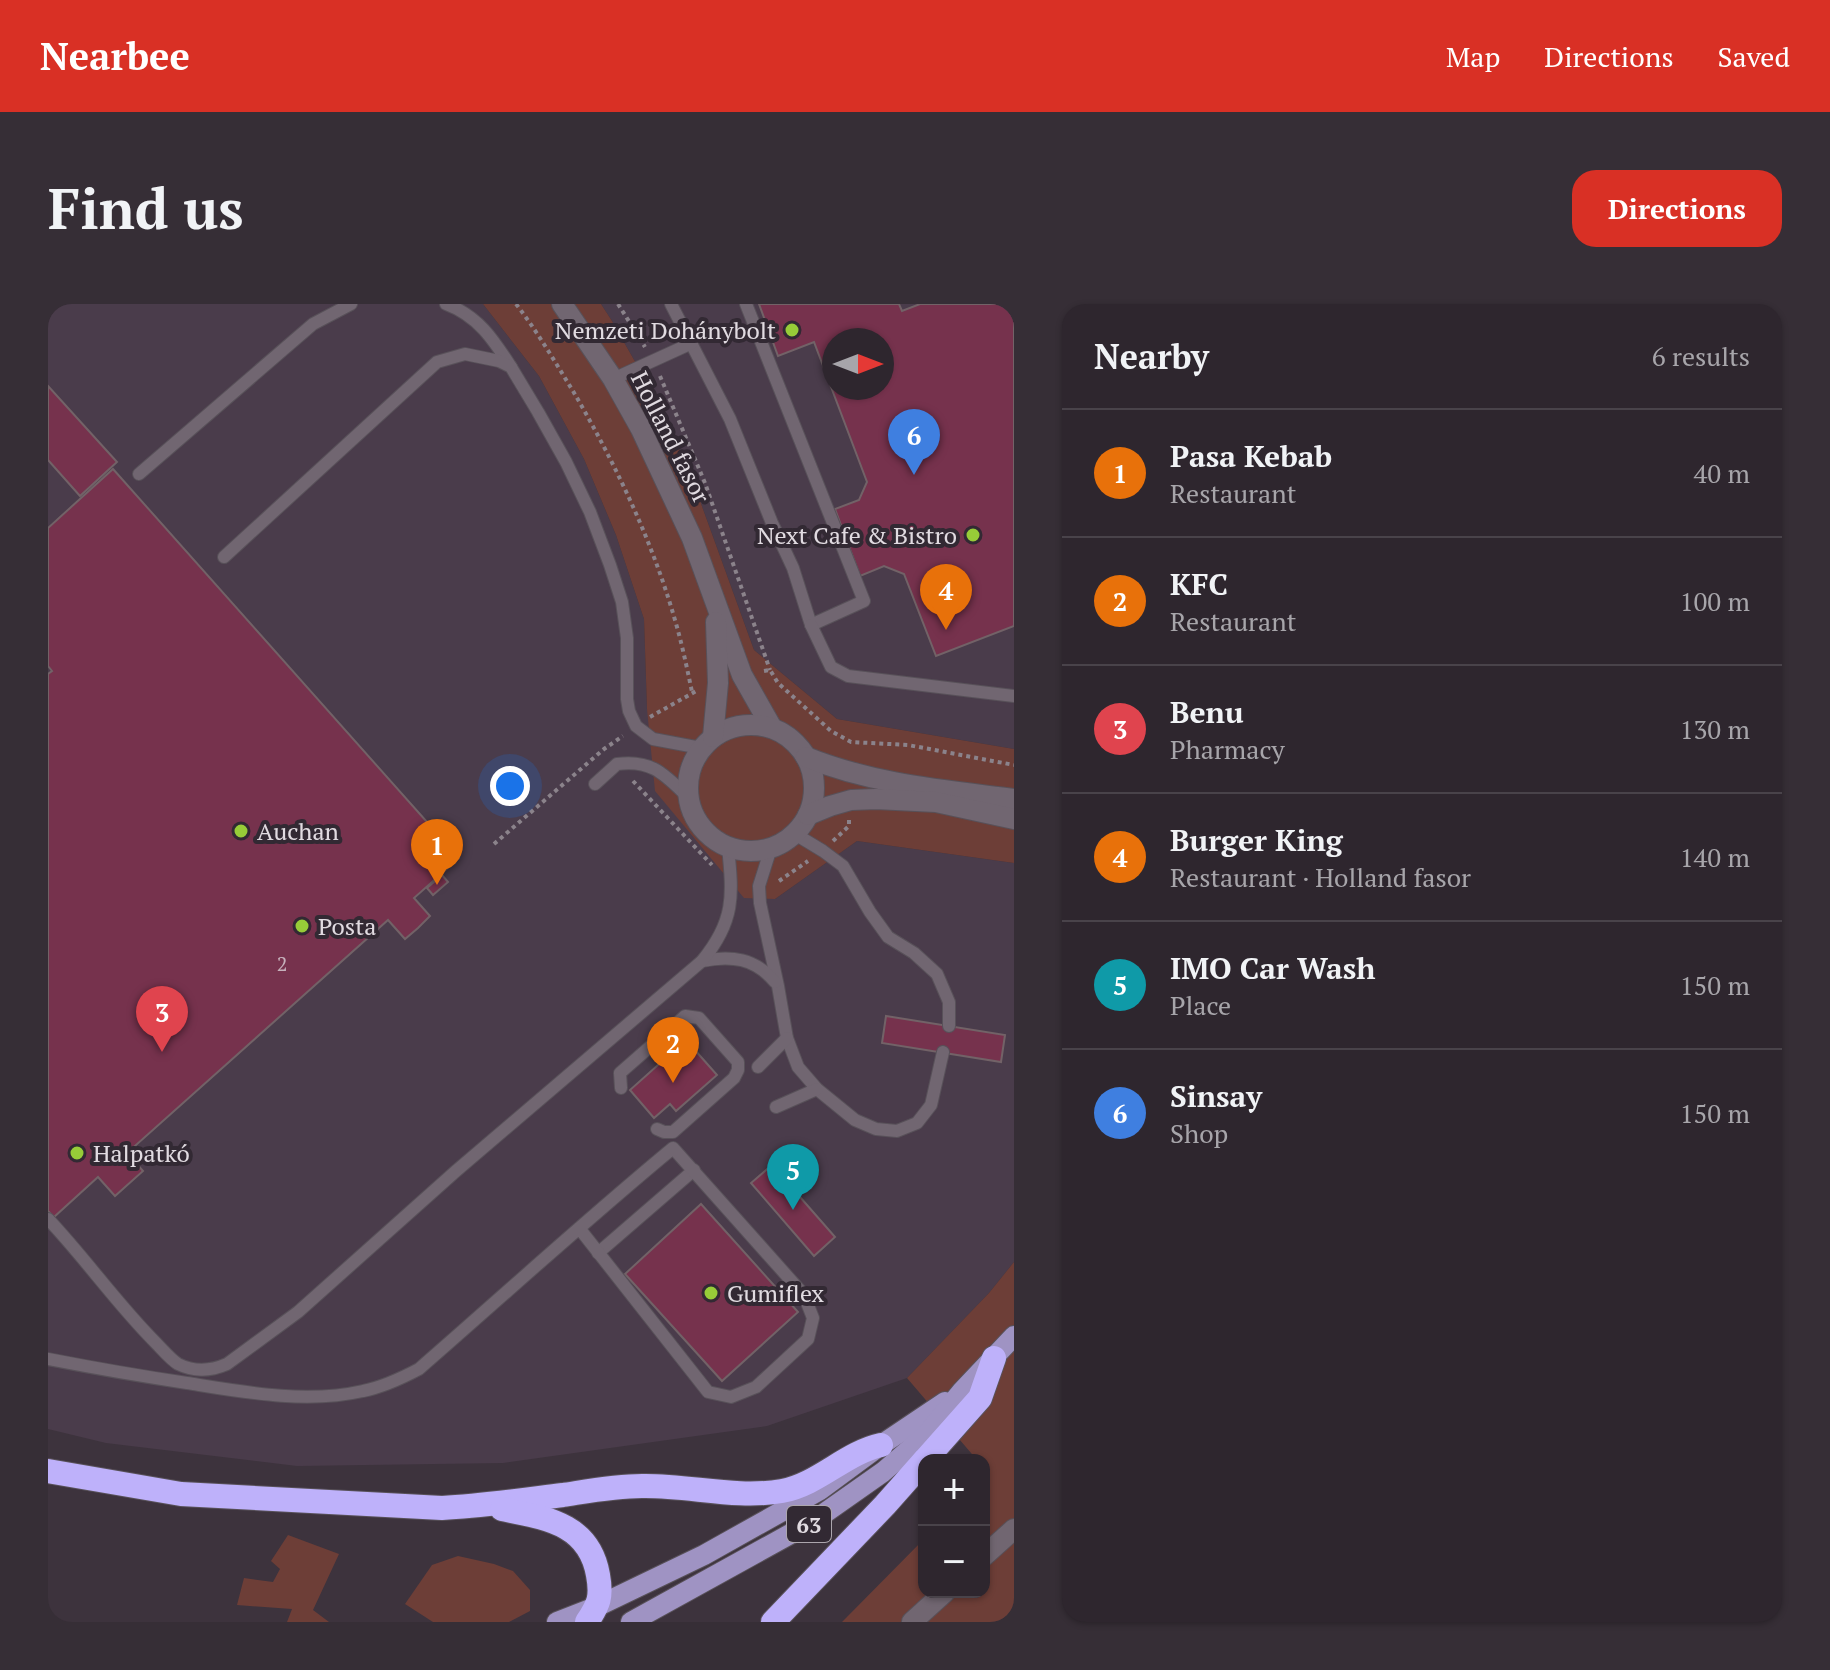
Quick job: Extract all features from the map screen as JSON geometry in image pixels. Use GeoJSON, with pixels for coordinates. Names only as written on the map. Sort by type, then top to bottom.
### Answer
{"type":"FeatureCollection","features":[{"type":"Feature","properties":{"kind":"highway"},"geometry":{"type":"LineString","coordinates":[[929,1454],[980,1398],[994,1358]]}},
{"type":"Feature","properties":{"kind":"highway"},"geometry":{"type":"LineString","coordinates":[[48,1471],[181,1494],[442,1508],[484,1506],[623,1486],[662,1486],[744,1494],[784,1490],[802,1486],[881,1445]]}},
{"type":"Feature","properties":{"kind":"highway"},"geometry":{"type":"LineString","coordinates":[[773,1622],[918,1467]]}},
{"type":"Feature","properties":{"kind":"highway"},"geometry":{"type":"LineString","coordinates":[[484,1506],[544,1518],[559,1524],[584,1542],[597,1567],[599,1582],[592,1614]]}},
{"type":"Feature","properties":{"kind":"main road","name":"63"},"geometry":{"type":"LineString","coordinates":[[631,1622],[812,1522],[883,1472],[926,1435],[1014,1336]]}},
{"type":"Feature","properties":{"kind":"main road","name":"63"},"geometry":{"type":"LineString","coordinates":[[557,1622],[592,1614],[794,1505],[962,1391]]}},
{"type":"Feature","properties":{"kind":"street","name":"Holland fasor"},"geometry":{"type":"LineString","coordinates":[[562,304],[613,379],[665,476],[692,538],[742,675],[772,728]]}},
{"type":"Feature","properties":{"kind":"street","name":"Holland fasor"},"geometry":{"type":"LineString","coordinates":[[707,742],[718,683],[716,602]]}},
{"type":"Feature","properties":{"kind":"street"},"geometry":{"type":"LineString","coordinates":[[757,724],[772,728],[792,739],[811,767],[814,791],[808,815],[795,834],[784,843],[757,851],[728,847],[713,839],[692,813],[688,780],[692,763],[707,742],[726,729],[757,724]]}},
{"type":"Feature","properties":{"kind":"street"},"geometry":{"type":"LineString","coordinates":[[806,757],[881,780],[1014,799]]}},
{"type":"Feature","properties":{"kind":"street"},"geometry":{"type":"LineString","coordinates":[[808,815],[851,800],[876,799],[936,802],[1014,819]]}},
{"type":"Feature","properties":{"kind":"street"},"geometry":{"type":"LineString","coordinates":[[990,1551],[1014,1529]]}},
{"type":"Feature","properties":{"kind":"street"},"geometry":{"type":"LineString","coordinates":[[912,1622],[938,1598]]}},
{"type":"Feature","properties":{"kind":"lane"},"geometry":{"type":"LineString","coordinates":[[139,474],[313,324],[351,304]]}},
{"type":"Feature","properties":{"kind":"lane"},"geometry":{"type":"LineString","coordinates":[[446,304],[474,318],[511,367],[566,462],[590,512],[622,602],[627,638],[627,699],[636,726],[653,739],[707,742]]}},
{"type":"Feature","properties":{"kind":"lane"},"geometry":{"type":"LineString","coordinates":[[671,304],[730,419],[793,568],[811,625],[831,667],[848,676],[1014,696]]}},
{"type":"Feature","properties":{"kind":"lane"},"geometry":{"type":"LineString","coordinates":[[746,304],[864,601],[811,625]]}},
{"type":"Feature","properties":{"kind":"lane"},"geometry":{"type":"LineString","coordinates":[[613,379],[692,343]]}},
{"type":"Feature","properties":{"kind":"lane"},"geometry":{"type":"LineString","coordinates":[[224,557],[437,362],[465,354],[499,361],[511,367]]}},
{"type":"Feature","properties":{"kind":"lane"},"geometry":{"type":"LineString","coordinates":[[595,784],[617,764],[641,764],[662,772],[688,797]]}},
{"type":"Feature","properties":{"kind":"lane"},"geometry":{"type":"LineString","coordinates":[[795,834],[843,866],[888,937],[914,953],[937,974],[949,1002],[949,1026]]}},
{"type":"Feature","properties":{"kind":"lane"},"geometry":{"type":"LineString","coordinates":[[48,1219],[75,1247],[137,1324],[176,1363],[200,1370],[227,1364],[298,1312],[456,1171],[702,961],[721,934],[729,911],[732,886],[728,847]]}},
{"type":"Feature","properties":{"kind":"lane"},"geometry":{"type":"LineString","coordinates":[[771,848],[759,886],[760,903],[787,1038],[798,1067],[817,1089],[855,1120],[876,1129],[897,1131],[917,1123],[931,1105],[943,1052]]}},
{"type":"Feature","properties":{"kind":"lane"},"geometry":{"type":"LineString","coordinates":[[702,961],[734,958],[753,963],[766,971],[778,986]]}},
{"type":"Feature","properties":{"kind":"lane"},"geometry":{"type":"LineString","coordinates":[[621,1088],[620,1073],[685,1016],[699,1018],[738,1062],[734,1078],[673,1132],[657,1129]]}},
{"type":"Feature","properties":{"kind":"lane"},"geometry":{"type":"LineString","coordinates":[[758,1067],[787,1038]]}},
{"type":"Feature","properties":{"kind":"lane"},"geometry":{"type":"LineString","coordinates":[[776,1107],[817,1089]]}},
{"type":"Feature","properties":{"kind":"lane"},"geometry":{"type":"LineString","coordinates":[[48,1359],[263,1394],[306,1396],[363,1391],[419,1369],[579,1228],[673,1148],[804,1295],[813,1318],[808,1339],[756,1387],[731,1397],[708,1392],[579,1228]]}},
{"type":"Feature","properties":{"kind":"lane"},"geometry":{"type":"LineString","coordinates":[[598,1253],[694,1170]]}},
{"type":"Feature","properties":{"kind":"path"},"geometry":{"type":"LineString","coordinates":[[516,304],[588,417],[626,491],[675,619],[692,692]]}},
{"type":"Feature","properties":{"kind":"path"},"geometry":{"type":"LineString","coordinates":[[618,304],[653,360],[705,483],[770,670],[778,683],[831,731],[851,742],[908,745],[1014,765]]}},
{"type":"Feature","properties":{"kind":"path"},"geometry":{"type":"LineString","coordinates":[[742,675],[770,670]]}},
{"type":"Feature","properties":{"kind":"path"},"geometry":{"type":"LineString","coordinates":[[494,844],[604,749],[636,726],[692,692],[718,683]]}},
{"type":"Feature","properties":{"kind":"shaded area"},"geometry":{"type":"Polygon","coordinates":[[[48,304],[483,304],[539,376],[584,459],[616,535],[644,619],[647,709],[775,899],[857,841],[1014,863],[1014,1262],[989,1293],[907,1378],[767,1426],[503,1463],[297,1466],[106,1443],[48,1429],[48,304]]]}},
{"type":"Feature","properties":{"kind":"shaded area"},"geometry":{"type":"Polygon","coordinates":[[[483,304],[601,304],[663,411],[695,487],[754,650],[837,719],[1014,749],[1014,863],[857,841],[775,899],[744,898],[655,791],[647,709],[644,619],[616,535],[584,459],[539,376],[483,304]]]}},
{"type":"Feature","properties":{"kind":"shaded area"},"geometry":{"type":"Polygon","coordinates":[[[601,304],[1014,304],[1014,749],[837,719],[754,650],[695,487],[663,411],[601,304]]]}},
{"type":"Feature","properties":{"kind":"shaded area"},"geometry":{"type":"Polygon","coordinates":[[[1014,1262],[1014,1614],[1002,1622],[842,1622],[918,1545],[918,1598],[990,1598],[990,1454],[972,1454],[907,1378],[989,1293],[1014,1262]]]}},
{"type":"Feature","properties":{"kind":"shaded area"},"geometry":{"type":"Polygon","coordinates":[[[288,1535],[339,1554],[313,1610],[329,1622],[287,1622],[292,1609],[237,1605],[244,1578],[273,1582],[280,1569],[271,1561],[288,1535]]]}},
{"type":"Feature","properties":{"kind":"shaded area"},"geometry":{"type":"Polygon","coordinates":[[[458,1556],[513,1571],[530,1590],[530,1611],[509,1622],[433,1622],[405,1604],[432,1565],[458,1556]]]}},
{"type":"Feature","properties":{"kind":"building"},"geometry":{"type":"Polygon","coordinates":[[[759,304],[899,304],[902,311],[920,304],[1014,304],[1014,626],[936,656],[904,574],[884,566],[860,576],[835,509],[859,500],[867,482],[836,400],[894,400],[894,328],[822,328],[822,363],[814,342],[778,356],[759,304]]]}},
{"type":"Feature","properties":{"kind":"building"},"geometry":{"type":"Polygon","coordinates":[[[48,386],[117,462],[80,496],[48,460],[48,386]]]}},
{"type":"Feature","properties":{"kind":"building","name":"Auchan"},"geometry":{"type":"Polygon","coordinates":[[[113,469],[459,858],[414,898],[430,916],[418,928],[405,939],[388,920],[127,1153],[143,1171],[115,1196],[98,1177],[54,1217],[48,1211],[48,674],[52,671],[48,666],[48,528],[113,469]]]}},
{"type":"Feature","properties":{"kind":"building"},"geometry":{"type":"Polygon","coordinates":[[[442,875],[448,882],[433,895],[427,888],[442,875]]]}},
{"type":"Feature","properties":{"kind":"building"},"geometry":{"type":"Polygon","coordinates":[[[886,1016],[1005,1035],[1001,1062],[882,1043],[886,1016]]]}},
{"type":"Feature","properties":{"kind":"building"},"geometry":{"type":"Polygon","coordinates":[[[686,1040],[717,1075],[676,1111],[670,1104],[654,1118],[630,1090],[686,1040]]]}},
{"type":"Feature","properties":{"kind":"building"},"geometry":{"type":"Polygon","coordinates":[[[772,1165],[835,1237],[814,1256],[751,1183],[772,1165]]]}},
{"type":"Feature","properties":{"kind":"building","name":"Gumiflex"},"geometry":{"type":"Polygon","coordinates":[[[701,1204],[798,1312],[722,1381],[625,1274],[701,1204]]]}},
{"type":"Feature","properties":{"kind":"place","name":"Nemzeti Dohánybolt"},"geometry":{"type":"Point","coordinates":[792,330]}},
{"type":"Feature","properties":{"kind":"place","name":"Sinsay"},"geometry":{"type":"Point","coordinates":[914,475]}},
{"type":"Feature","properties":{"kind":"place","name":"Next Cafe & Bistro"},"geometry":{"type":"Point","coordinates":[973,535]}},
{"type":"Feature","properties":{"kind":"place","name":"Burger King"},"geometry":{"type":"Point","coordinates":[946,630]}},
{"type":"Feature","properties":{"kind":"place","name":"Auchan"},"geometry":{"type":"Point","coordinates":[241,831]}},
{"type":"Feature","properties":{"kind":"place","name":"Pasa Kebab"},"geometry":{"type":"Point","coordinates":[437,885]}},
{"type":"Feature","properties":{"kind":"place","name":"Posta"},"geometry":{"type":"Point","coordinates":[302,926]}},
{"type":"Feature","properties":{"kind":"place","name":"Benu"},"geometry":{"type":"Point","coordinates":[162,1052]}},
{"type":"Feature","properties":{"kind":"place","name":"KFC"},"geometry":{"type":"Point","coordinates":[673,1083]}},
{"type":"Feature","properties":{"kind":"place","name":"Halpatkó"},"geometry":{"type":"Point","coordinates":[77,1153]}},
{"type":"Feature","properties":{"kind":"place","name":"IMO Car Wash"},"geometry":{"type":"Point","coordinates":[793,1210]}},
{"type":"Feature","properties":{"kind":"place","name":"Gumiflex"},"geometry":{"type":"Point","coordinates":[711,1293]}}]}
